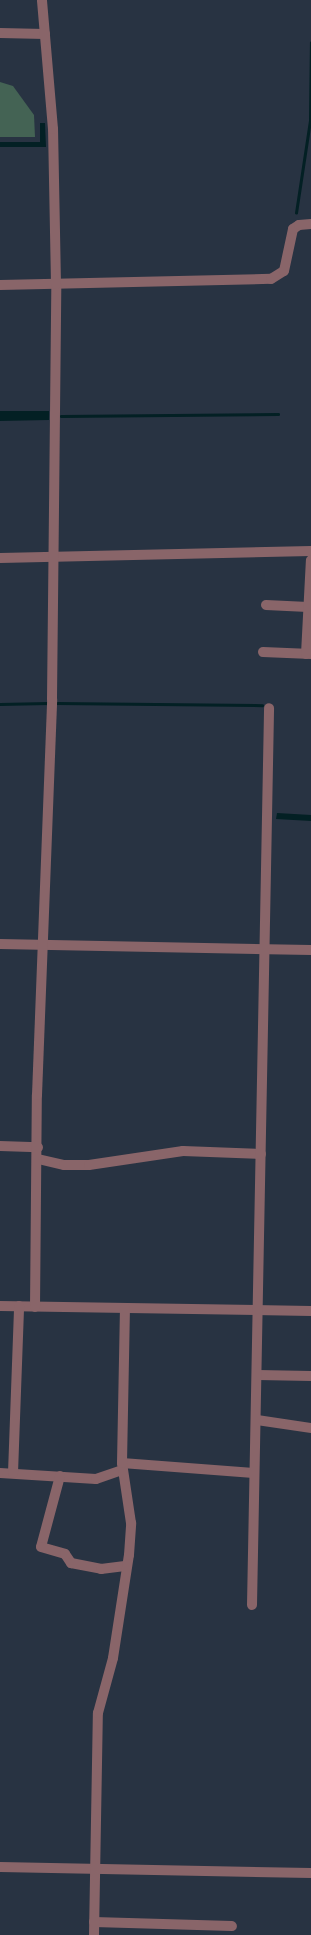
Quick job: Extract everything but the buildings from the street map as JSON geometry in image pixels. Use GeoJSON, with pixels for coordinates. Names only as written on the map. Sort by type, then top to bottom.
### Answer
{"type":"FeatureCollection","features":[{"type":"Feature","properties":{"kind":"street"},"geometry":{"type":"LineString","coordinates":[[35,1307],[38,1159],[37,1095],[44,944],[52,699],[56,284],[53,129],[42,0]]}},
{"type":"Feature","properties":{"kind":"street"},"geometry":{"type":"LineString","coordinates":[[0,33],[45,34]]}},
{"type":"Feature","properties":{"kind":"street"},"geometry":{"type":"LineString","coordinates":[[0,285],[271,279],[284,271],[293,229],[299,225],[311,224]]}},
{"type":"Feature","properties":{"kind":"street"},"geometry":{"type":"LineString","coordinates":[[0,558],[311,551]]}},
{"type":"Feature","properties":{"kind":"street"},"geometry":{"type":"LineString","coordinates":[[262,652],[308,654],[308,607],[311,560]]}},
{"type":"Feature","properties":{"kind":"street"},"geometry":{"type":"LineString","coordinates":[[266,605],[308,607]]}},
{"type":"Feature","properties":{"kind":"street"},"geometry":{"type":"LineString","coordinates":[[252,1605],[254,1472],[258,1375],[269,708]]}},
{"type":"Feature","properties":{"kind":"street"},"geometry":{"type":"LineString","coordinates":[[0,944],[266,947],[311,950]]}},
{"type":"Feature","properties":{"kind":"street"},"geometry":{"type":"LineString","coordinates":[[0,1146],[38,1147]]}},
{"type":"Feature","properties":{"kind":"street"},"geometry":{"type":"LineString","coordinates":[[38,1159],[64,1165],[89,1165],[183,1151],[261,1154]]}},
{"type":"Feature","properties":{"kind":"street"},"geometry":{"type":"LineString","coordinates":[[0,1306],[311,1312]]}},
{"type":"Feature","properties":{"kind":"street"},"geometry":{"type":"LineString","coordinates":[[13,1473],[19,1306]]}},
{"type":"Feature","properties":{"kind":"street"},"geometry":{"type":"LineString","coordinates":[[94,1935],[98,1713],[113,1658],[127,1566],[131,1523],[122,1466],[125,1308]]}},
{"type":"Feature","properties":{"kind":"street"},"geometry":{"type":"LineString","coordinates":[[258,1375],[311,1376]]}},
{"type":"Feature","properties":{"kind":"street"},"geometry":{"type":"LineString","coordinates":[[257,1420],[311,1428]]}},
{"type":"Feature","properties":{"kind":"street"},"geometry":{"type":"LineString","coordinates":[[0,1473],[96,1479],[122,1466],[254,1472]]}},
{"type":"Feature","properties":{"kind":"street"},"geometry":{"type":"LineString","coordinates":[[60,1476],[41,1546],[65,1554],[71,1563],[101,1569],[127,1566]]}},
{"type":"Feature","properties":{"kind":"street"},"geometry":{"type":"LineString","coordinates":[[0,1867],[311,1873]]}},
{"type":"Feature","properties":{"kind":"street"},"geometry":{"type":"LineString","coordinates":[[94,1922],[232,1926]]}},
{"type":"Feature","properties":{"kind":"shaded area"},"geometry":{"type":"Polygon","coordinates":[[[0,82],[13,86],[34,115],[35,137],[0,137],[0,82]]]}},
{"type":"Feature","properties":{"kind":"shaded area"},"geometry":{"type":"Polygon","coordinates":[[[40,123],[45,123],[46,147],[0,147],[0,142],[40,142],[40,123]]]}},
{"type":"Feature","properties":{"kind":"shaded area"},"geometry":{"type":"Polygon","coordinates":[[[0,411],[49,411],[49,420],[0,421],[0,411]]]}},
{"type":"Feature","properties":{"kind":"shaded area"},"geometry":{"type":"Polygon","coordinates":[[[277,813],[311,815],[311,821],[276,819],[277,813]]]}},
{"type":"Feature","properties":{"kind":"waterway"},"geometry":{"type":"LineString","coordinates":[[296,213],[310,120],[311,43]]}},
{"type":"Feature","properties":{"kind":"waterway"},"geometry":{"type":"LineString","coordinates":[[61,416],[278,414]]}},
{"type":"Feature","properties":{"kind":"waterway"},"geometry":{"type":"LineString","coordinates":[[0,704],[48,703]]}},
{"type":"Feature","properties":{"kind":"waterway"},"geometry":{"type":"LineString","coordinates":[[56,703],[262,705]]}}]}
